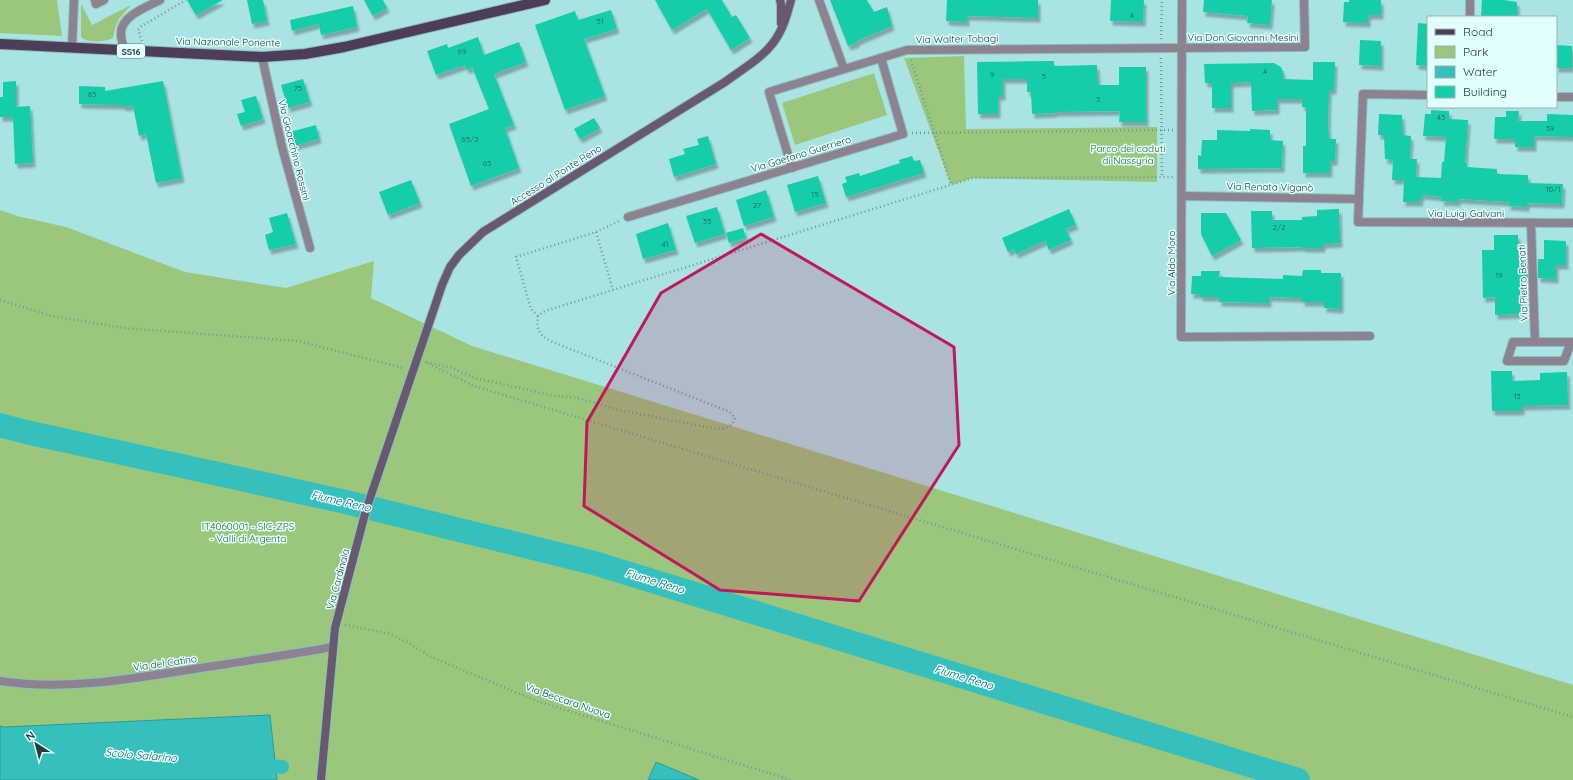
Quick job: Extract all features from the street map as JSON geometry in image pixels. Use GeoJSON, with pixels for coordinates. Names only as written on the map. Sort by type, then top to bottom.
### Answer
{"type":"FeatureCollection","features":[{"type":"Feature","properties":{"kind":"main road","name":"Via Nazionale Ponente"},"geometry":{"type":"LineString","coordinates":[[0,44],[262,57],[305,54],[344,48],[545,0]]}},
{"type":"Feature","properties":{"kind":"main road"},"geometry":{"type":"LineString","coordinates":[[780,0],[782,4],[781,30]]}},
{"type":"Feature","properties":{"kind":"main road","name":"Accesso al Ponte Reno"},"geometry":{"type":"LineString","coordinates":[[407,389],[442,285],[450,267],[470,243],[483,232],[725,82],[759,57],[773,43],[785,23],[791,0]]}},
{"type":"Feature","properties":{"kind":"main road","name":"Via Cardinala"},"geometry":{"type":"LineString","coordinates":[[321,780],[333,646],[340,607],[373,487],[407,389]]}},
{"type":"Feature","properties":{"kind":"street"},"geometry":{"type":"LineString","coordinates":[[72,48],[74,0]]}},
{"type":"Feature","properties":{"kind":"street"},"geometry":{"type":"LineString","coordinates":[[95,2],[104,0]]}},
{"type":"Feature","properties":{"kind":"street"},"geometry":{"type":"LineString","coordinates":[[124,50],[121,35],[124,23],[138,12],[160,0]]}},
{"type":"Feature","properties":{"kind":"street"},"geometry":{"type":"LineString","coordinates":[[819,0],[844,69]]}},
{"type":"Feature","properties":{"kind":"street","name":"Via Aldo Moro"},"geometry":{"type":"LineString","coordinates":[[1182,0],[1181,337],[1370,336]]}},
{"type":"Feature","properties":{"kind":"street","name":"Via Don Giovanni Mesini"},"geometry":{"type":"LineString","coordinates":[[1182,47],[1305,47],[1304,0]]}},
{"type":"Feature","properties":{"kind":"street"},"geometry":{"type":"LineString","coordinates":[[1470,0],[1470,16]]}},
{"type":"Feature","properties":{"kind":"street","name":"Via Walter Tobagi"},"geometry":{"type":"LineString","coordinates":[[792,168],[769,92],[908,50],[1182,47]]}},
{"type":"Feature","properties":{"kind":"street","name":"Via Gioacchino Rossini"},"geometry":{"type":"LineString","coordinates":[[262,57],[282,148],[310,248]]}},
{"type":"Feature","properties":{"kind":"street"},"geometry":{"type":"LineString","coordinates":[[881,58],[903,134]]}},
{"type":"Feature","properties":{"kind":"street"},"geometry":{"type":"LineString","coordinates":[[1359,199],[1363,94],[1427,95]]}},
{"type":"Feature","properties":{"kind":"street"},"geometry":{"type":"LineString","coordinates":[[1557,97],[1573,97]]}},
{"type":"Feature","properties":{"kind":"street","name":"Via Gaetano Guerriero"},"geometry":{"type":"LineString","coordinates":[[628,217],[903,134]]}},
{"type":"Feature","properties":{"kind":"street","name":"Via Renata Viganò"},"geometry":{"type":"LineString","coordinates":[[1182,196],[1359,199]]}},
{"type":"Feature","properties":{"kind":"street","name":"Via Luigi Galvani"},"geometry":{"type":"LineString","coordinates":[[1359,199],[1358,222],[1573,223]]}},
{"type":"Feature","properties":{"kind":"street","name":"Via Pietro Benati"},"geometry":{"type":"LineString","coordinates":[[1531,223],[1535,342]]}},
{"type":"Feature","properties":{"kind":"street"},"geometry":{"type":"LineString","coordinates":[[1513,342],[1572,342],[1564,361],[1507,361],[1513,342]]}},
{"type":"Feature","properties":{"kind":"street","name":"Via del Catino"},"geometry":{"type":"LineString","coordinates":[[0,681],[25,685],[90,683],[159,675],[333,646]]}},
{"type":"Feature","properties":{"kind":"path"},"geometry":{"type":"LineString","coordinates":[[142,51],[142,40],[138,30],[140,27],[186,0]]}},
{"type":"Feature","properties":{"kind":"path"},"geometry":{"type":"LineString","coordinates":[[1162,0],[1162,177]]}},
{"type":"Feature","properties":{"kind":"path"},"geometry":{"type":"LineString","coordinates":[[908,50],[951,185]]}},
{"type":"Feature","properties":{"kind":"path"},"geometry":{"type":"LineString","coordinates":[[903,134],[1182,130]]}},
{"type":"Feature","properties":{"kind":"path"},"geometry":{"type":"LineString","coordinates":[[418,359],[452,368],[475,378],[550,395],[578,398],[619,410],[712,428],[725,429],[732,424],[735,418],[730,412],[550,341],[541,335],[537,326],[538,316],[545,310],[973,178],[1181,177]]}},
{"type":"Feature","properties":{"kind":"path"},"geometry":{"type":"LineString","coordinates":[[538,316],[531,309],[516,257],[596,232],[628,217]]}},
{"type":"Feature","properties":{"kind":"path"},"geometry":{"type":"LineString","coordinates":[[596,232],[613,290]]}},
{"type":"Feature","properties":{"kind":"path"},"geometry":{"type":"LineString","coordinates":[[0,300],[52,316],[124,328],[298,341],[414,370]]}},
{"type":"Feature","properties":{"kind":"path"},"geometry":{"type":"LineString","coordinates":[[418,359],[474,386],[1573,717]]}},
{"type":"Feature","properties":{"kind":"path","name":"Via Beccara Nuova"},"geometry":{"type":"LineString","coordinates":[[346,625],[387,633],[407,642],[429,656],[538,701],[791,780]]}},
{"type":"Feature","properties":{"kind":"highlighted area"},"geometry":{"type":"Polygon","coordinates":[[[761,234],[954,347],[959,445],[859,601],[720,590],[584,506],[587,422],[661,293],[761,234]]]}},
{"type":"Feature","properties":{"kind":"green space"},"geometry":{"type":"Polygon","coordinates":[[[0,0],[57,0],[62,36],[0,33],[0,0]]]}},
{"type":"Feature","properties":{"kind":"green space"},"geometry":{"type":"Polygon","coordinates":[[[81,4],[92,25],[131,5],[119,19],[113,38],[96,41],[87,40],[81,37],[81,4]]]}},
{"type":"Feature","properties":{"kind":"green space","name":"Parco dei caduti di Nassyria"},"geometry":{"type":"Polygon","coordinates":[[[964,56],[966,129],[1157,127],[1157,182],[973,178],[951,185],[904,58],[964,56]]]}},
{"type":"Feature","properties":{"kind":"green space"},"geometry":{"type":"Polygon","coordinates":[[[874,73],[887,115],[795,145],[782,103],[874,73]]]}},
{"type":"Feature","properties":{"kind":"green space","name":"IT4060001 - SIC-ZPS - Valli di Argenta"},"geometry":{"type":"Polygon","coordinates":[[[0,210],[17,216],[66,227],[185,272],[286,288],[374,261],[371,298],[472,346],[1573,685],[1573,780],[0,780],[0,210]]]}},
{"type":"Feature","properties":{"kind":"water"},"geometry":{"type":"Polygon","coordinates":[[[270,715],[277,780],[0,780],[0,726],[270,715]]]}},
{"type":"Feature","properties":{"kind":"water"},"geometry":{"type":"Polygon","coordinates":[[[656,762],[699,780],[648,780],[656,762]]]}},
{"type":"Feature","properties":{"kind":"building"},"geometry":{"type":"Polygon","coordinates":[[[187,0],[223,0],[196,15],[187,0]]]}},
{"type":"Feature","properties":{"kind":"building"},"geometry":{"type":"Polygon","coordinates":[[[247,0],[263,0],[267,21],[252,24],[247,0]]]}},
{"type":"Feature","properties":{"kind":"building"},"geometry":{"type":"Polygon","coordinates":[[[364,0],[383,0],[387,8],[373,16],[364,0]]]}},
{"type":"Feature","properties":{"kind":"building"},"geometry":{"type":"Polygon","coordinates":[[[655,0],[722,0],[732,17],[736,15],[750,38],[731,50],[707,9],[672,30],[655,0]]]}},
{"type":"Feature","properties":{"kind":"building"},"geometry":{"type":"Polygon","coordinates":[[[830,0],[867,0],[874,12],[887,7],[892,26],[848,46],[830,0]]]}},
{"type":"Feature","properties":{"kind":"building"},"geometry":{"type":"Polygon","coordinates":[[[947,0],[1038,0],[1038,18],[967,16],[967,22],[946,21],[947,0]]]}},
{"type":"Feature","properties":{"kind":"building"},"geometry":{"type":"Polygon","coordinates":[[[1111,0],[1144,0],[1143,22],[1110,21],[1111,0]]]}},
{"type":"Feature","properties":{"kind":"building"},"geometry":{"type":"Polygon","coordinates":[[[1204,0],[1272,0],[1270,25],[1247,23],[1248,16],[1203,12],[1204,0]]]}},
{"type":"Feature","properties":{"kind":"building"},"geometry":{"type":"Polygon","coordinates":[[[1349,0],[1381,0],[1381,15],[1368,15],[1368,23],[1343,22],[1344,2],[1349,2],[1349,0]]]}},
{"type":"Feature","properties":{"kind":"building"},"geometry":{"type":"Polygon","coordinates":[[[1482,0],[1504,0],[1517,2],[1517,16],[1481,16],[1482,0]]]}},
{"type":"Feature","properties":{"kind":"building"},"geometry":{"type":"Polygon","coordinates":[[[353,6],[357,27],[321,35],[319,24],[292,31],[290,20],[353,6]]]}},
{"type":"Feature","properties":{"kind":"building"},"geometry":{"type":"Polygon","coordinates":[[[611,10],[617,29],[584,39],[605,96],[565,110],[535,25],[575,11],[578,20],[611,10]]]}},
{"type":"Feature","properties":{"kind":"building"},"geometry":{"type":"Polygon","coordinates":[[[1418,23],[1427,24],[1427,66],[1416,65],[1418,23]]]}},
{"type":"Feature","properties":{"kind":"building"},"geometry":{"type":"Polygon","coordinates":[[[478,37],[484,55],[519,42],[526,62],[494,74],[514,125],[505,128],[519,168],[471,186],[449,124],[489,109],[472,67],[467,70],[465,65],[436,75],[427,51],[447,44],[448,48],[478,37]]]}},
{"type":"Feature","properties":{"kind":"building"},"geometry":{"type":"Polygon","coordinates":[[[1360,40],[1381,41],[1381,66],[1359,65],[1360,40]]]}},
{"type":"Feature","properties":{"kind":"building"},"geometry":{"type":"Polygon","coordinates":[[[1557,45],[1572,46],[1572,68],[1557,68],[1557,45]]]}},
{"type":"Feature","properties":{"kind":"building"},"geometry":{"type":"Polygon","coordinates":[[[1054,61],[1054,66],[1097,65],[1098,85],[1119,85],[1119,67],[1146,67],[1146,122],[1119,122],[1120,111],[1055,112],[1032,114],[1031,92],[1027,92],[1027,79],[1003,79],[1003,96],[998,96],[998,114],[978,114],[977,62],[1054,61]]]}},
{"type":"Feature","properties":{"kind":"building"},"geometry":{"type":"Polygon","coordinates":[[[1313,62],[1335,62],[1334,90],[1329,90],[1329,139],[1336,139],[1335,161],[1330,161],[1330,173],[1303,173],[1303,146],[1306,146],[1306,107],[1302,107],[1302,99],[1277,99],[1277,110],[1252,111],[1251,82],[1231,83],[1231,108],[1212,108],[1212,83],[1205,83],[1204,64],[1274,63],[1281,67],[1283,79],[1313,80],[1313,62]]]}},
{"type":"Feature","properties":{"kind":"building"},"geometry":{"type":"Polygon","coordinates":[[[303,79],[310,102],[288,108],[281,85],[303,79]]]}},
{"type":"Feature","properties":{"kind":"building"},"geometry":{"type":"Polygon","coordinates":[[[16,81],[16,107],[30,106],[33,163],[15,164],[13,117],[0,117],[0,97],[3,97],[3,82],[16,81]]]}},
{"type":"Feature","properties":{"kind":"building"},"geometry":{"type":"Polygon","coordinates":[[[163,81],[182,178],[156,183],[146,134],[139,136],[133,106],[123,107],[123,105],[79,104],[79,86],[105,87],[105,91],[163,81]]]}},
{"type":"Feature","properties":{"kind":"building"},"geometry":{"type":"Polygon","coordinates":[[[256,96],[263,119],[241,126],[237,114],[245,112],[241,100],[256,96]]]}},
{"type":"Feature","properties":{"kind":"building"},"geometry":{"type":"Polygon","coordinates":[[[1431,110],[1449,111],[1449,119],[1468,120],[1465,163],[1467,163],[1467,167],[1497,169],[1497,174],[1528,175],[1528,183],[1563,184],[1562,204],[1527,203],[1527,207],[1508,206],[1509,202],[1458,199],[1458,202],[1441,201],[1442,197],[1422,195],[1420,202],[1403,202],[1404,180],[1392,180],[1393,160],[1385,159],[1384,135],[1378,135],[1379,114],[1402,115],[1403,135],[1411,136],[1410,159],[1417,159],[1416,177],[1441,178],[1446,137],[1423,136],[1425,114],[1431,114],[1431,110]]]}},
{"type":"Feature","properties":{"kind":"building"},"geometry":{"type":"Polygon","coordinates":[[[1506,111],[1519,111],[1518,121],[1547,121],[1547,114],[1573,115],[1573,137],[1534,136],[1534,147],[1515,147],[1515,139],[1494,139],[1495,117],[1506,117],[1506,111]]]}},
{"type":"Feature","properties":{"kind":"building"},"geometry":{"type":"Polygon","coordinates":[[[594,118],[600,128],[580,139],[574,129],[594,118]]]}},
{"type":"Feature","properties":{"kind":"building"},"geometry":{"type":"Polygon","coordinates":[[[316,125],[319,139],[290,147],[286,133],[316,125]]]}},
{"type":"Feature","properties":{"kind":"building"},"geometry":{"type":"Polygon","coordinates":[[[1250,129],[1270,130],[1270,140],[1283,141],[1282,168],[1198,169],[1198,155],[1201,156],[1202,140],[1217,140],[1217,130],[1250,131],[1250,129]]]}},
{"type":"Feature","properties":{"kind":"building"},"geometry":{"type":"Polygon","coordinates":[[[708,136],[716,164],[674,177],[669,159],[685,154],[683,149],[699,145],[697,139],[708,136]]]}},
{"type":"Feature","properties":{"kind":"building"},"geometry":{"type":"Polygon","coordinates":[[[912,156],[914,161],[920,160],[924,173],[846,197],[842,184],[847,182],[845,177],[859,173],[860,176],[900,163],[899,160],[912,156]]]}},
{"type":"Feature","properties":{"kind":"building"},"geometry":{"type":"Polygon","coordinates":[[[818,176],[826,203],[795,212],[787,185],[818,176]]]}},
{"type":"Feature","properties":{"kind":"building"},"geometry":{"type":"Polygon","coordinates":[[[411,180],[420,203],[388,215],[379,192],[411,180]]]}},
{"type":"Feature","properties":{"kind":"building"},"geometry":{"type":"Polygon","coordinates":[[[766,190],[774,217],[744,226],[736,200],[766,190]]]}},
{"type":"Feature","properties":{"kind":"building"},"geometry":{"type":"Polygon","coordinates":[[[717,207],[725,234],[695,243],[686,216],[717,207]]]}},
{"type":"Feature","properties":{"kind":"building"},"geometry":{"type":"Polygon","coordinates":[[[1069,209],[1076,225],[1066,229],[1071,240],[1049,250],[1045,241],[1016,254],[1014,249],[1008,252],[1002,238],[1069,209]]]}},
{"type":"Feature","properties":{"kind":"building"},"geometry":{"type":"Polygon","coordinates":[[[1339,209],[1340,243],[1323,244],[1323,248],[1252,248],[1251,211],[1272,211],[1272,220],[1302,220],[1302,217],[1317,216],[1317,210],[1339,209]]]}},
{"type":"Feature","properties":{"kind":"building"},"geometry":{"type":"Polygon","coordinates":[[[287,213],[296,244],[269,250],[265,235],[273,232],[269,218],[287,213]]]}},
{"type":"Feature","properties":{"kind":"building"},"geometry":{"type":"Polygon","coordinates":[[[1201,213],[1226,213],[1241,240],[1212,256],[1201,234],[1201,213]]]}},
{"type":"Feature","properties":{"kind":"building"},"geometry":{"type":"Polygon","coordinates":[[[668,223],[676,250],[643,259],[636,234],[668,223]]]}},
{"type":"Feature","properties":{"kind":"building"},"geometry":{"type":"Polygon","coordinates":[[[743,228],[746,238],[729,243],[726,233],[743,228]]]}},
{"type":"Feature","properties":{"kind":"building"},"geometry":{"type":"Polygon","coordinates":[[[1494,235],[1518,235],[1518,259],[1527,259],[1527,278],[1520,278],[1520,314],[1495,315],[1495,297],[1483,298],[1482,250],[1494,250],[1494,235]]]}},
{"type":"Feature","properties":{"kind":"building"},"geometry":{"type":"Polygon","coordinates":[[[1544,240],[1566,241],[1566,265],[1556,265],[1556,279],[1538,278],[1538,259],[1544,259],[1544,240]]]}},
{"type":"Feature","properties":{"kind":"building"},"geometry":{"type":"Polygon","coordinates":[[[1303,270],[1321,270],[1321,273],[1341,273],[1341,309],[1324,308],[1324,302],[1302,302],[1302,298],[1269,297],[1269,303],[1219,302],[1219,297],[1200,297],[1200,294],[1191,294],[1192,276],[1201,276],[1201,271],[1220,271],[1219,277],[1283,279],[1283,275],[1302,276],[1303,270]]]}},
{"type":"Feature","properties":{"kind":"building"},"geometry":{"type":"Polygon","coordinates":[[[1491,371],[1512,371],[1512,381],[1540,380],[1540,373],[1567,372],[1568,405],[1522,406],[1522,411],[1492,411],[1491,371]]]}},
{"type":"Feature","properties":{"kind":"waterway","name":"Fiume Reno"},"geometry":{"type":"LineString","coordinates":[[0,425],[346,502],[594,563],[1298,780]]}},
{"type":"Feature","properties":{"kind":"waterway","name":"Scolo Salarino"},"geometry":{"type":"LineString","coordinates":[[257,765],[282,767]]}}]}
